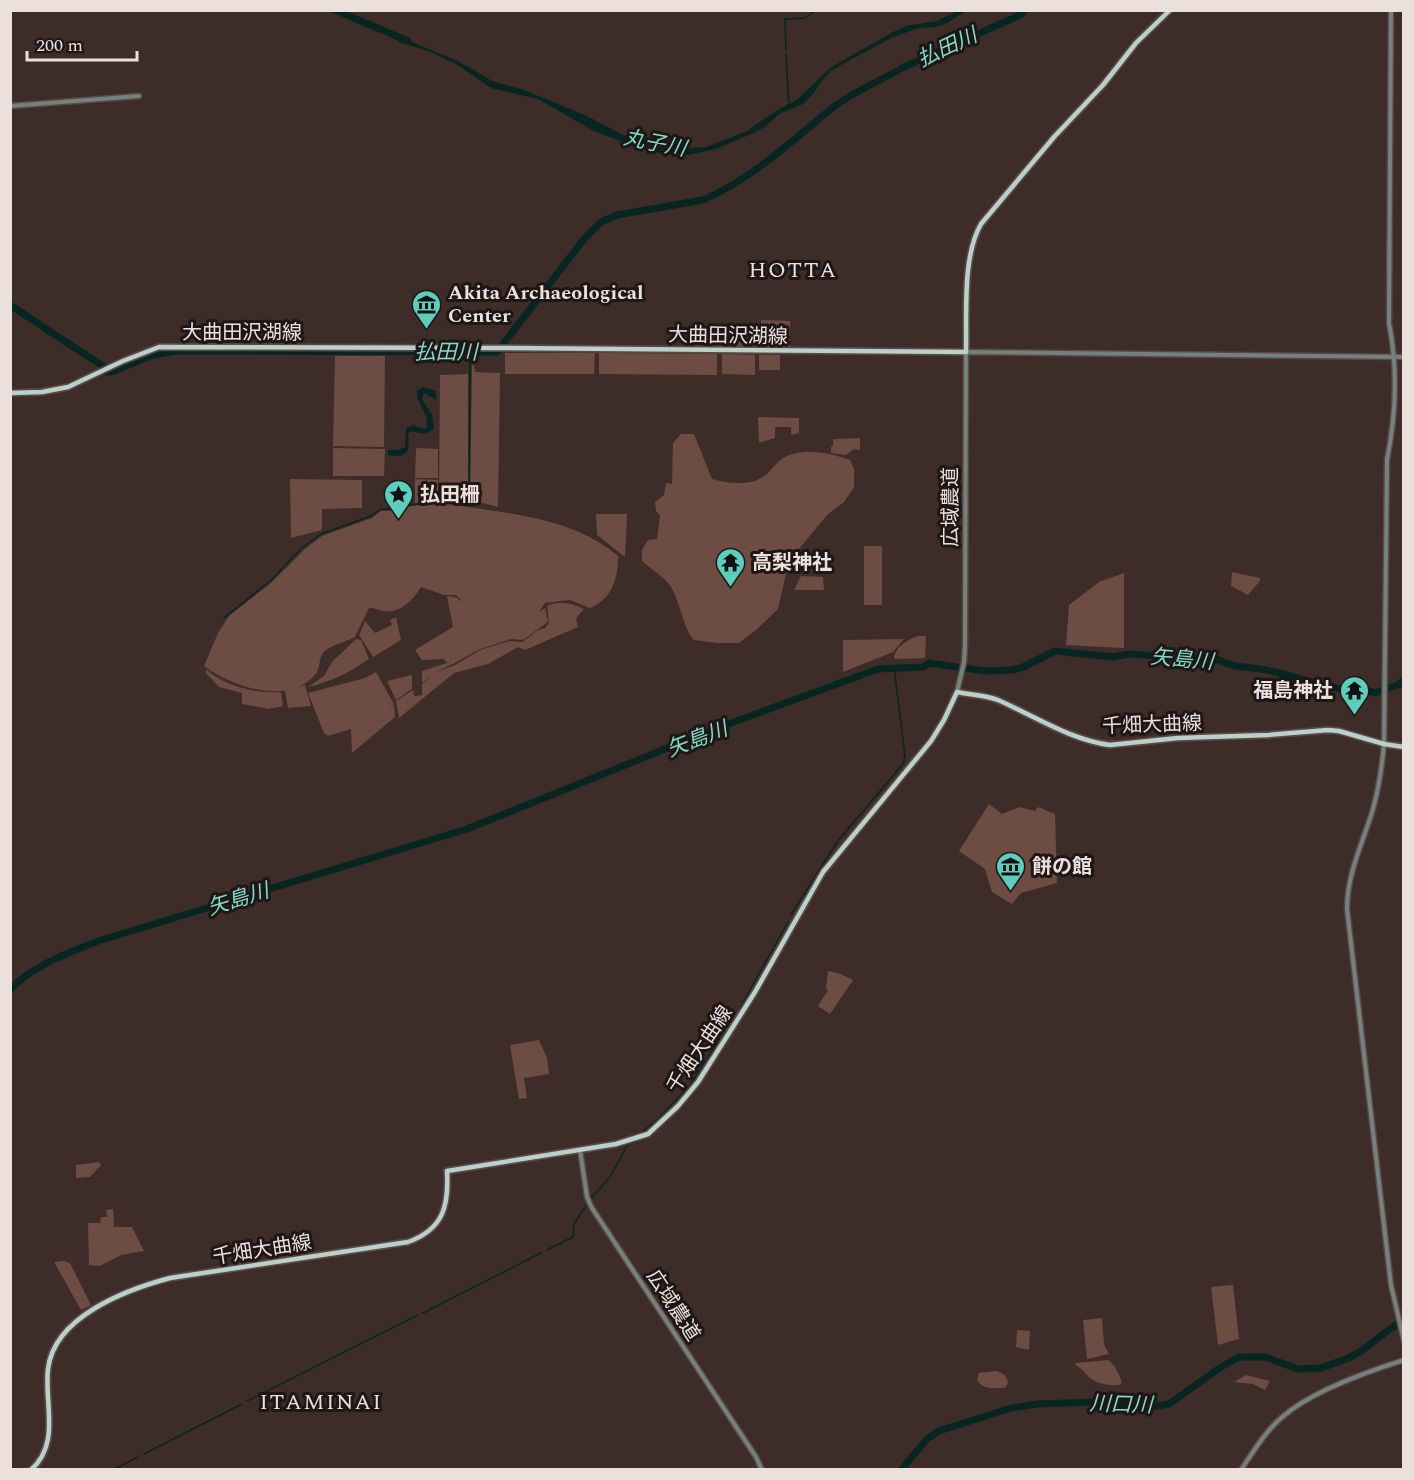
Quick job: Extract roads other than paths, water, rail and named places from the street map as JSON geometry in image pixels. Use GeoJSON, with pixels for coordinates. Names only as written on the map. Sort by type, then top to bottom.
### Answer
{"type":"FeatureCollection","features":[{"type":"Feature","properties":{"kind":"main road"},"geometry":{"type":"LineString","coordinates":[[966,352],[968,257],[981,224],[1136,43],[1170,10]]}},
{"type":"Feature","properties":{"kind":"main road","name":"大曲田沢湖線"},"geometry":{"type":"LineString","coordinates":[[10,393],[42,392],[68,387],[159,347],[966,352]]}},
{"type":"Feature","properties":{"kind":"main road","name":"千畑大曲線"},"geometry":{"type":"LineString","coordinates":[[31,1470],[42,1457],[49,1437],[48,1377],[51,1355],[67,1329],[93,1310],[148,1285],[170,1278],[408,1242],[425,1234],[442,1214],[448,1198],[447,1171],[616,1144],[648,1134],[678,1106],[698,1082],[755,992],[823,872],[931,741],[957,692],[996,699],[1081,738],[1101,744],[1328,730],[1404,747]]}},
{"type":"Feature","properties":{"kind":"street"},"geometry":{"type":"LineString","coordinates":[[1391,10],[1389,323],[1395,357],[1394,424],[1387,469],[1384,744],[1373,809],[1349,879],[1347,909],[1388,1264],[1403,1340]]}},
{"type":"Feature","properties":{"kind":"street"},"geometry":{"type":"LineString","coordinates":[[10,106],[139,96]]}},
{"type":"Feature","properties":{"kind":"street"},"geometry":{"type":"LineString","coordinates":[[966,352],[1404,357]]}},
{"type":"Feature","properties":{"kind":"street","name":"広域農道"},"geometry":{"type":"LineString","coordinates":[[957,692],[964,662],[966,352]]}},
{"type":"Feature","properties":{"kind":"street","name":"広域農道"},"geometry":{"type":"LineString","coordinates":[[580,1150],[587,1197],[592,1208],[756,1457],[762,1470]]}},
{"type":"Feature","properties":{"kind":"street"},"geometry":{"type":"LineString","coordinates":[[1241,1470],[1273,1426],[1291,1409],[1365,1373],[1404,1360]]}},
{"type":"Feature","properties":{"kind":"water"},"geometry":{"type":"Polygon","coordinates":[[[957,11],[966,11],[936,27],[919,28],[893,37],[831,71],[803,104],[779,114],[765,127],[716,149],[688,155],[663,154],[635,147],[592,130],[538,99],[491,88],[456,64],[428,51],[399,42],[400,37],[460,62],[492,81],[524,90],[587,116],[632,140],[652,147],[691,148],[706,147],[745,132],[797,100],[830,68],[891,33],[906,26],[937,21],[957,11]]]}},
{"type":"Feature","properties":{"kind":"water"},"geometry":{"type":"Polygon","coordinates":[[[423,387],[436,391],[436,400],[424,393],[422,399],[432,415],[434,428],[426,433],[411,431],[408,434],[409,445],[406,452],[400,456],[388,455],[388,450],[405,447],[406,428],[413,425],[424,429],[427,427],[417,391],[423,387]]]}},
{"type":"Feature","properties":{"kind":"waterway","name":"丸子川"},"geometry":{"type":"LineString","coordinates":[[335,10],[408,41]]}},
{"type":"Feature","properties":{"kind":"waterway"},"geometry":{"type":"LineString","coordinates":[[786,51],[785,19],[805,18],[816,10]]}},
{"type":"Feature","properties":{"kind":"waterway","name":"払田川"},"geometry":{"type":"LineString","coordinates":[[902,68],[1022,14],[1024,10]]}},
{"type":"Feature","properties":{"kind":"waterway"},"geometry":{"type":"LineString","coordinates":[[786,55],[789,105]]}},
{"type":"Feature","properties":{"kind":"waterway","name":"払田川"},"geometry":{"type":"LineString","coordinates":[[107,372],[153,355],[176,351],[497,352],[584,239],[601,222],[617,215],[703,200],[720,192],[754,171],[839,103],[899,70]]}},
{"type":"Feature","properties":{"kind":"waterway","name":"払田川"},"geometry":{"type":"LineString","coordinates":[[10,305],[39,324]]}},
{"type":"Feature","properties":{"kind":"waterway","name":"払田川"},"geometry":{"type":"LineString","coordinates":[[43,327],[103,366]]}},
{"type":"Feature","properties":{"kind":"waterway"},"geometry":{"type":"LineString","coordinates":[[224,618],[270,581],[303,547],[321,534],[371,516],[381,509],[438,502],[469,504],[470,352]]}},
{"type":"Feature","properties":{"kind":"waterway","name":"矢島川"},"geometry":{"type":"LineString","coordinates":[[10,990],[39,967],[98,941],[467,829],[712,730],[878,669],[923,667],[929,663],[985,671],[1012,670],[1055,651],[1112,657],[1130,654],[1219,660],[1234,666],[1270,671],[1347,690],[1375,693],[1398,685],[1404,680]]}},
{"type":"Feature","properties":{"kind":"waterway"},"geometry":{"type":"LineString","coordinates":[[791,915],[837,842],[903,764],[905,756],[894,667]]}},
{"type":"Feature","properties":{"kind":"waterway"},"geometry":{"type":"LineString","coordinates":[[740,1008],[788,922]]}},
{"type":"Feature","properties":{"kind":"waterway"},"geometry":{"type":"LineString","coordinates":[[641,1133],[658,1119],[690,1085],[717,1044],[724,1026],[737,1014]]}},
{"type":"Feature","properties":{"kind":"waterway"},"geometry":{"type":"LineString","coordinates":[[591,1198],[610,1177],[628,1144],[641,1139]]}},
{"type":"Feature","properties":{"kind":"waterway"},"geometry":{"type":"LineString","coordinates":[[547,1250],[573,1237],[574,1224],[586,1206]]}},
{"type":"Feature","properties":{"kind":"waterway"},"geometry":{"type":"LineString","coordinates":[[423,1313],[541,1253]]}},
{"type":"Feature","properties":{"kind":"waterway"},"geometry":{"type":"LineString","coordinates":[[247,1401],[418,1315]]}},
{"type":"Feature","properties":{"kind":"waterway","name":"川口川"},"geometry":{"type":"LineString","coordinates":[[901,1470],[927,1439],[939,1431],[1011,1408],[1037,1404],[1096,1402],[1113,1402],[1145,1408],[1169,1404],[1239,1357],[1265,1357],[1298,1369],[1321,1368],[1360,1352],[1394,1326],[1404,1322]]}},
{"type":"Feature","properties":{"kind":"waterway"},"geometry":{"type":"LineString","coordinates":[[144,1454],[242,1404]]}},
{"type":"Feature","properties":{"kind":"waterway"},"geometry":{"type":"LineString","coordinates":[[113,1470],[138,1457]]}},
{"type":"Feature","properties":{"kind":"place","name":"Akita Archaeological Center"},"geometry":{"type":"Point","coordinates":[427,330]}},
{"type":"Feature","properties":{"kind":"place","name":"払田柵"},"geometry":{"type":"Point","coordinates":[399,520]}},
{"type":"Feature","properties":{"kind":"place","name":"高梨神社"},"geometry":{"type":"Point","coordinates":[731,588]}},
{"type":"Feature","properties":{"kind":"place","name":"福島神社"},"geometry":{"type":"Point","coordinates":[1354,716]}},
{"type":"Feature","properties":{"kind":"place","name":"餅の館"},"geometry":{"type":"Point","coordinates":[1011,892]}},
{"type":"Feature","properties":{"kind":"district","name":"HOTTA"},"geometry":{"type":"Point","coordinates":[793,269]}},
{"type":"Feature","properties":{"kind":"district","name":"ITAMINAI"},"geometry":{"type":"Point","coordinates":[321,1401]}}]}
